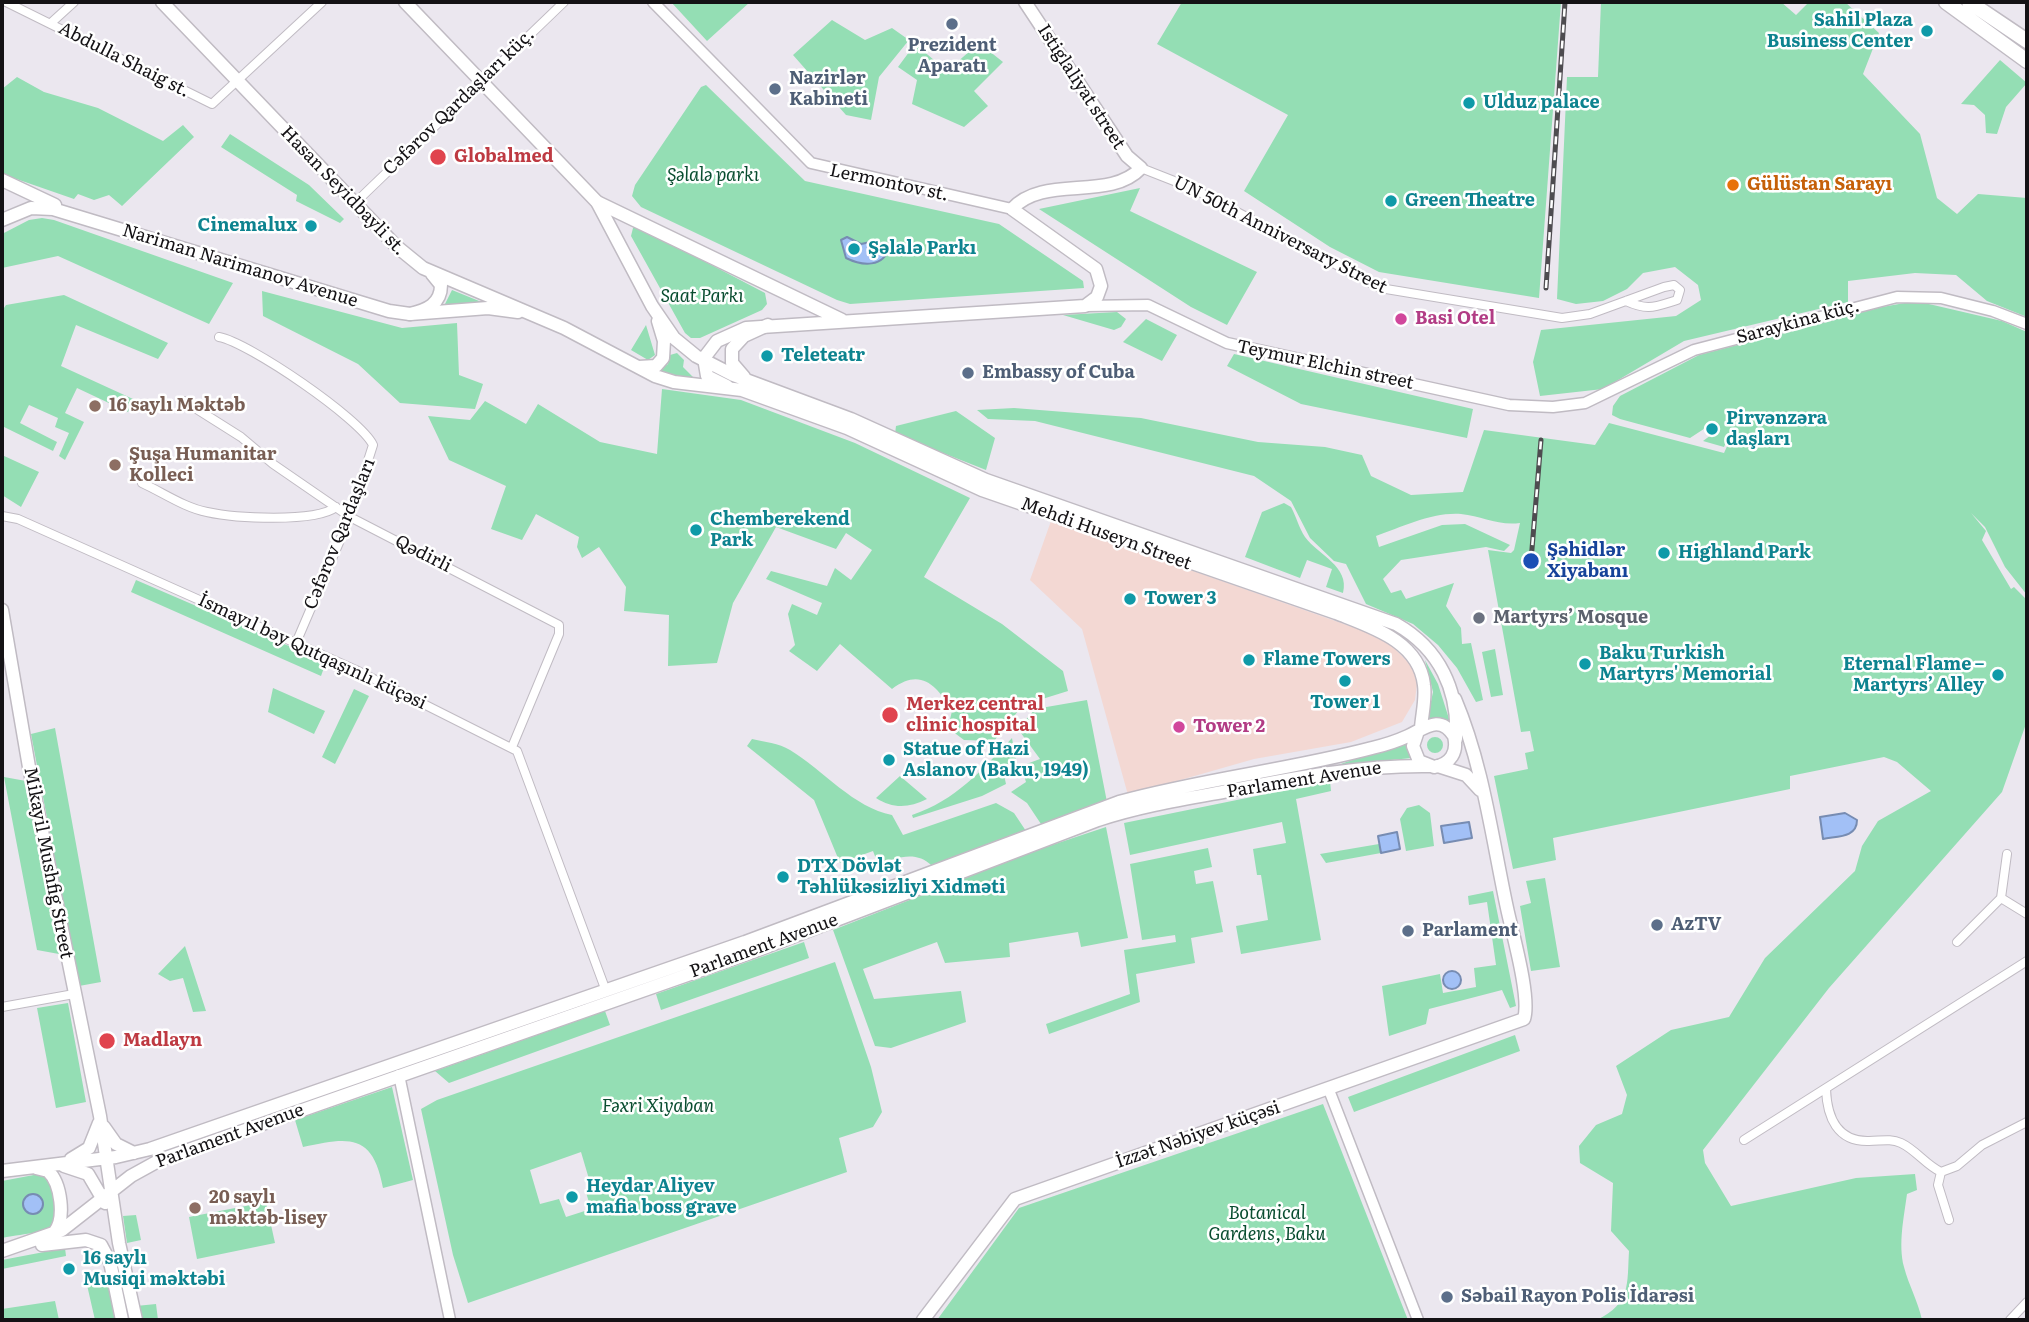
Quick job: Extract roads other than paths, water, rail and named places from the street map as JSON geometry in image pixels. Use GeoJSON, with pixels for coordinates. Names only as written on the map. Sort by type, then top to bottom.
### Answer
{"type":"FeatureCollection","features":[{"type":"Feature","properties":{"kind":"highway"},"geometry":{"type":"LineString","coordinates":[[1946,2],[2027,61]]}},
{"type":"Feature","properties":{"kind":"highway"},"geometry":{"type":"LineString","coordinates":[[1969,2],[2027,41]]}},
{"type":"Feature","properties":{"kind":"main road","name":"Hasan Seyidbayli st."},"geometry":{"type":"LineString","coordinates":[[162,2],[405,254],[423,268],[564,328],[635,366],[674,382],[727,386]]}},
{"type":"Feature","properties":{"kind":"main road"},"geometry":{"type":"LineString","coordinates":[[405,2],[597,202],[652,306],[664,341],[663,358],[656,366],[635,366]]}},
{"type":"Feature","properties":{"kind":"main road","name":"Istiglaliyat street"},"geometry":{"type":"LineString","coordinates":[[1025,2],[1126,156],[1141,168]]}},
{"type":"Feature","properties":{"kind":"main road"},"geometry":{"type":"LineString","coordinates":[[727,386],[708,376],[704,361],[711,346],[739,330],[768,325],[1085,306],[1097,297],[1101,286],[1096,269],[1012,209],[1035,195],[1122,180],[1141,168]]}},
{"type":"Feature","properties":{"kind":"main road","name":"Nariman Narimanov Avenue"},"geometry":{"type":"LineString","coordinates":[[2,180],[71,213],[389,311],[410,314],[488,307],[530,314]]}},
{"type":"Feature","properties":{"kind":"main road"},"geometry":{"type":"LineString","coordinates":[[597,202],[846,322]]}},
{"type":"Feature","properties":{"kind":"main road","name":"Nariman Narimanov Avenue"},"geometry":{"type":"LineString","coordinates":[[2,220],[31,208],[71,213]]}},
{"type":"Feature","properties":{"kind":"main road"},"geometry":{"type":"LineString","coordinates":[[410,314],[428,309],[440,296],[439,280],[423,268]]}},
{"type":"Feature","properties":{"kind":"main road"},"geometry":{"type":"LineString","coordinates":[[652,306],[682,346],[704,361]]}},
{"type":"Feature","properties":{"kind":"main road"},"geometry":{"type":"LineString","coordinates":[[753,383],[735,367],[732,349],[744,336],[768,325]]}},
{"type":"Feature","properties":{"kind":"main road","name":"Mehdi Huseyn Street"},"geometry":{"type":"LineString","coordinates":[[704,361],[753,383],[850,419],[986,480],[1396,624],[1424,645],[1452,691],[1476,760],[1518,961],[1526,1008],[1524,1018]]}},
{"type":"Feature","properties":{"kind":"main road","name":"Mehdi Huseyn Street"},"geometry":{"type":"LineString","coordinates":[[727,386],[847,428],[982,490],[1336,613],[1387,635],[1410,653],[1420,668],[1425,686],[1420,730]]}},
{"type":"Feature","properties":{"kind":"main road","name":"Mikayil Mushfig Street"},"geometry":{"type":"LineString","coordinates":[[2,610],[29,767],[100,1116],[106,1158],[107,1194],[136,1320]]}},
{"type":"Feature","properties":{"kind":"main road","name":"Mehdi Huseyn Street"},"geometry":{"type":"LineString","coordinates":[[1452,691],[1458,717],[1453,736]]}},
{"type":"Feature","properties":{"kind":"main road"},"geometry":{"type":"LineString","coordinates":[[1476,760],[1453,736],[1432,724],[1420,730],[1413,741],[1416,756],[1424,764],[1471,779],[1484,796]]}},
{"type":"Feature","properties":{"kind":"main road","name":"Parlament Avenue"},"geometry":{"type":"LineString","coordinates":[[41,1164],[138,1153],[816,917],[1094,810],[1165,790],[1366,750],[1420,730]]}},
{"type":"Feature","properties":{"kind":"main road"},"geometry":{"type":"LineString","coordinates":[[1436,766],[1449,761],[1453,736]]}},
{"type":"Feature","properties":{"kind":"main road","name":"Parlament Avenue"},"geometry":{"type":"LineString","coordinates":[[2,1251],[52,1236],[68,1227],[107,1194],[160,1160],[750,953],[1122,812],[1298,778],[1360,769],[1436,766]]}},
{"type":"Feature","properties":{"kind":"main road","name":"İzzət Nəbiyev küçəsi"},"geometry":{"type":"LineString","coordinates":[[923,1320],[1015,1199],[1329,1090],[1524,1018]]}},
{"type":"Feature","properties":{"kind":"main road"},"geometry":{"type":"LineString","coordinates":[[100,1116],[116,1144],[125,1151],[138,1153]]}},
{"type":"Feature","properties":{"kind":"main road"},"geometry":{"type":"LineString","coordinates":[[66,1162],[89,1148],[100,1116]]}},
{"type":"Feature","properties":{"kind":"main road"},"geometry":{"type":"LineString","coordinates":[[2,1171],[41,1164],[82,1170],[107,1194]]}},
{"type":"Feature","properties":{"kind":"main road"},"geometry":{"type":"LineString","coordinates":[[21,1167],[43,1169],[54,1178],[61,1222],[52,1236]]}},
{"type":"Feature","properties":{"kind":"main road"},"geometry":{"type":"LineString","coordinates":[[2,1251],[92,1240],[104,1249],[122,1320]]}},
{"type":"Feature","properties":{"kind":"street","name":"Abdulla Shaig st."},"geometry":{"type":"LineString","coordinates":[[6,2],[212,104],[237,82]]}},
{"type":"Feature","properties":{"kind":"street"},"geometry":{"type":"LineString","coordinates":[[51,23],[74,2]]}},
{"type":"Feature","properties":{"kind":"street"},"geometry":{"type":"LineString","coordinates":[[237,82],[322,2]]}},
{"type":"Feature","properties":{"kind":"street","name":"Cəfərov Qardaşları küç."},"geometry":{"type":"LineString","coordinates":[[355,203],[564,2]]}},
{"type":"Feature","properties":{"kind":"street","name":"Lermontov st."},"geometry":{"type":"LineString","coordinates":[[653,2],[811,163],[1012,209]]}},
{"type":"Feature","properties":{"kind":"street","name":"UN 50th Anniversary Street"},"geometry":{"type":"LineString","coordinates":[[1141,168],[1192,188],[1391,292],[1552,317],[1590,314],[1626,301],[1674,285],[1680,290],[1677,300],[1650,308],[1642,309],[1626,301]]}},
{"type":"Feature","properties":{"kind":"street","name":"Saraykina küç."},"geometry":{"type":"LineString","coordinates":[[1611,393],[1703,347],[1878,301],[1927,296],[1993,311],[2027,324]]}},
{"type":"Feature","properties":{"kind":"street","name":"Teymur Elchin street"},"geometry":{"type":"LineString","coordinates":[[1085,306],[1149,305],[1227,343],[1513,405],[1564,406],[1611,393]]}},
{"type":"Feature","properties":{"kind":"street","name":"Cəfərov Qardaşları"},"geometry":{"type":"LineString","coordinates":[[219,337],[240,345],[320,396],[371,440],[373,451],[350,517],[296,643]]}},
{"type":"Feature","properties":{"kind":"street","name":"Qədirli"},"geometry":{"type":"LineString","coordinates":[[184,401],[241,437],[273,464],[350,517],[559,625],[559,634],[512,747]]}},
{"type":"Feature","properties":{"kind":"street"},"geometry":{"type":"LineString","coordinates":[[142,483],[206,512],[283,518],[326,515],[335,507]]}},
{"type":"Feature","properties":{"kind":"street","name":"İsmayıl bəy Qutqaşınlı küçəsi"},"geometry":{"type":"LineString","coordinates":[[2,516],[18,519],[296,643],[512,747]]}},
{"type":"Feature","properties":{"kind":"street"},"geometry":{"type":"LineString","coordinates":[[512,747],[520,757],[606,991]]}},
{"type":"Feature","properties":{"kind":"street"},"geometry":{"type":"LineString","coordinates":[[1957,942],[2001,898],[2007,854]]}},
{"type":"Feature","properties":{"kind":"street"},"geometry":{"type":"LineString","coordinates":[[2001,898],[2027,914]]}},
{"type":"Feature","properties":{"kind":"street"},"geometry":{"type":"LineString","coordinates":[[1744,1140],[2027,961]]}},
{"type":"Feature","properties":{"kind":"street"},"geometry":{"type":"LineString","coordinates":[[2,1007],[74,994]]}},
{"type":"Feature","properties":{"kind":"street"},"geometry":{"type":"LineString","coordinates":[[399,1075],[450,1320]]}},
{"type":"Feature","properties":{"kind":"street"},"geometry":{"type":"LineString","coordinates":[[1826,1089],[1829,1115],[1838,1130],[1858,1140],[1888,1139],[1901,1143],[1941,1172]]}},
{"type":"Feature","properties":{"kind":"street"},"geometry":{"type":"LineString","coordinates":[[1329,1090],[1418,1320]]}},
{"type":"Feature","properties":{"kind":"street"},"geometry":{"type":"LineString","coordinates":[[1941,1172],[1957,1166],[1982,1145],[2027,1122]]}},
{"type":"Feature","properties":{"kind":"street"},"geometry":{"type":"LineString","coordinates":[[1941,1172],[1938,1185],[1949,1220]]}},
{"type":"Feature","properties":{"kind":"street"},"geometry":{"type":"LineString","coordinates":[[2010,1320],[2027,1302]]}},
{"type":"Feature","properties":{"kind":"water"},"geometry":{"type":"Polygon","coordinates":[[[847,237],[861,244],[875,241],[889,247],[877,262],[859,263],[846,258],[841,240],[847,237]]]}},
{"type":"Feature","properties":{"kind":"water"},"geometry":{"type":"Polygon","coordinates":[[[1845,813],[1857,820],[1854,830],[1845,835],[1823,839],[1820,817],[1845,813]]]}},
{"type":"Feature","properties":{"kind":"water"},"geometry":{"type":"Polygon","coordinates":[[[1469,822],[1472,838],[1444,843],[1441,826],[1469,822]]]}},
{"type":"Feature","properties":{"kind":"water"},"geometry":{"type":"Polygon","coordinates":[[[1397,832],[1400,849],[1381,853],[1378,836],[1397,832]]]}},
{"type":"Feature","properties":{"kind":"water"},"geometry":{"type":"Polygon","coordinates":[[[1452,971],[1458,974],[1461,980],[1458,986],[1452,989],[1446,986],[1443,980],[1446,974],[1452,971]]]}},
{"type":"Feature","properties":{"kind":"water"},"geometry":{"type":"Polygon","coordinates":[[[29,1194],[37,1194],[43,1204],[37,1214],[29,1214],[23,1208],[23,1200],[29,1194]]]}},
{"type":"Feature","properties":{"kind":"railway"},"geometry":{"type":"LineString","coordinates":[[1546,288],[1565,2]]}},
{"type":"Feature","properties":{"kind":"railway"},"geometry":{"type":"LineString","coordinates":[[1531,561],[1541,440]]}},
{"type":"Feature","properties":{"kind":"place","name":"Prezident Aparatı"},"geometry":{"type":"Point","coordinates":[952,24]}},
{"type":"Feature","properties":{"kind":"place","name":"Sahil Plaza Business Center"},"geometry":{"type":"Point","coordinates":[1927,31]}},
{"type":"Feature","properties":{"kind":"place","name":"Nazirlər Kabineti"},"geometry":{"type":"Point","coordinates":[775,89]}},
{"type":"Feature","properties":{"kind":"place","name":"Ulduz palace"},"geometry":{"type":"Point","coordinates":[1469,103]}},
{"type":"Feature","properties":{"kind":"place","name":"Globalmed"},"geometry":{"type":"Point","coordinates":[438,157]}},
{"type":"Feature","properties":{"kind":"place","name":"Gülüstan Sarayı"},"geometry":{"type":"Point","coordinates":[1733,185]}},
{"type":"Feature","properties":{"kind":"place","name":"Green Theatre"},"geometry":{"type":"Point","coordinates":[1391,201]}},
{"type":"Feature","properties":{"kind":"place","name":"Cinemalux"},"geometry":{"type":"Point","coordinates":[311,226]}},
{"type":"Feature","properties":{"kind":"place","name":"Şəlalə Parkı"},"geometry":{"type":"Point","coordinates":[854,249]}},
{"type":"Feature","properties":{"kind":"place","name":"Basi Otel"},"geometry":{"type":"Point","coordinates":[1401,319]}},
{"type":"Feature","properties":{"kind":"place","name":"Teleteatr"},"geometry":{"type":"Point","coordinates":[767,356]}},
{"type":"Feature","properties":{"kind":"place","name":"Embassy of Cuba"},"geometry":{"type":"Point","coordinates":[968,373]}},
{"type":"Feature","properties":{"kind":"place","name":"16 saylı Məktəb"},"geometry":{"type":"Point","coordinates":[95,406]}},
{"type":"Feature","properties":{"kind":"place","name":"Pirvənzəra daşları"},"geometry":{"type":"Point","coordinates":[1712,429]}},
{"type":"Feature","properties":{"kind":"place","name":"Şuşa Humanitar Kolleci"},"geometry":{"type":"Point","coordinates":[115,465]}},
{"type":"Feature","properties":{"kind":"place","name":"Chemberekend Park"},"geometry":{"type":"Point","coordinates":[696,530]}},
{"type":"Feature","properties":{"kind":"place","name":"Highland Park"},"geometry":{"type":"Point","coordinates":[1664,553]}},
{"type":"Feature","properties":{"kind":"place","name":"Şəhidlər Xiyabanı"},"geometry":{"type":"Point","coordinates":[1531,561]}},
{"type":"Feature","properties":{"kind":"place","name":"Tower 3"},"geometry":{"type":"Point","coordinates":[1130,599]}},
{"type":"Feature","properties":{"kind":"place","name":"Martyrs’ Mosque"},"geometry":{"type":"Point","coordinates":[1479,618]}},
{"type":"Feature","properties":{"kind":"place","name":"Flame Towers"},"geometry":{"type":"Point","coordinates":[1249,660]}},
{"type":"Feature","properties":{"kind":"place","name":"Baku Turkish Martyrs' Memorial"},"geometry":{"type":"Point","coordinates":[1585,664]}},
{"type":"Feature","properties":{"kind":"place","name":"Eternal Flame – Martyrs’ Alley"},"geometry":{"type":"Point","coordinates":[1998,675]}},
{"type":"Feature","properties":{"kind":"place","name":"Tower 1"},"geometry":{"type":"Point","coordinates":[1345,681]}},
{"type":"Feature","properties":{"kind":"place","name":"Merkez central clinic hospital"},"geometry":{"type":"Point","coordinates":[890,715]}},
{"type":"Feature","properties":{"kind":"place","name":"Tower 2"},"geometry":{"type":"Point","coordinates":[1179,727]}},
{"type":"Feature","properties":{"kind":"place","name":"Statue of Hazi Aslanov (Baku, 1949)"},"geometry":{"type":"Point","coordinates":[889,760]}},
{"type":"Feature","properties":{"kind":"place","name":"DTX Dövlət Təhlükəsizliyi Xidməti"},"geometry":{"type":"Point","coordinates":[783,877]}},
{"type":"Feature","properties":{"kind":"place","name":"AzTV"},"geometry":{"type":"Point","coordinates":[1657,925]}},
{"type":"Feature","properties":{"kind":"place","name":"Parlament"},"geometry":{"type":"Point","coordinates":[1408,931]}},
{"type":"Feature","properties":{"kind":"place","name":"Madlayn"},"geometry":{"type":"Point","coordinates":[107,1041]}},
{"type":"Feature","properties":{"kind":"place","name":"Heydar Aliyev mafia boss grave"},"geometry":{"type":"Point","coordinates":[572,1197]}},
{"type":"Feature","properties":{"kind":"place","name":"20 saylı məktəb-lisey"},"geometry":{"type":"Point","coordinates":[195,1208]}},
{"type":"Feature","properties":{"kind":"place","name":"16 saylı Musiqi məktəbi"},"geometry":{"type":"Point","coordinates":[69,1269]}},
{"type":"Feature","properties":{"kind":"place","name":"Səbail Rayon Polis İdarəsi"},"geometry":{"type":"Point","coordinates":[1447,1297]}},
{"type":"Feature","properties":{"kind":"park label","name":"Şəlalə parkı"},"geometry":{"type":"Point","coordinates":[713,176]}},
{"type":"Feature","properties":{"kind":"park label","name":"Saat Parkı"},"geometry":{"type":"Point","coordinates":[702,297]}},
{"type":"Feature","properties":{"kind":"park label","name":"Fəxri Xiyaban"},"geometry":{"type":"Point","coordinates":[658,1107]}},
{"type":"Feature","properties":{"kind":"park label","name":"Botanical Gardens, Baku"},"geometry":{"type":"Point","coordinates":[1267,1224]}}]}
